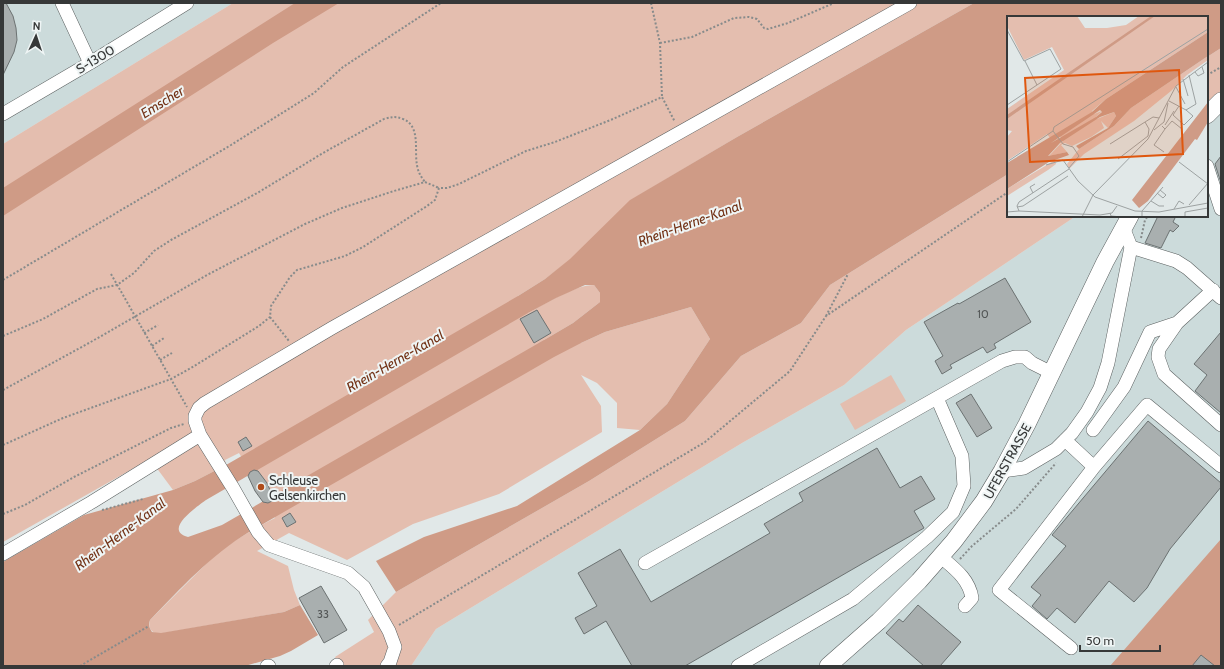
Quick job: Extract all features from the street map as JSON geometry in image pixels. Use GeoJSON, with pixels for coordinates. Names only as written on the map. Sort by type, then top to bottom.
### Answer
{"type":"FeatureCollection","features":[{"type":"Feature","properties":{"kind":"main road"},"geometry":{"type":"LineString","coordinates":[[1208,114],[1221,101]]}},
{"type":"Feature","properties":{"kind":"main road","name":"UFERSTRASSE"},"geometry":{"type":"LineString","coordinates":[[828,666],[879,621],[920,581],[941,557],[984,501],[1028,424],[1105,262],[1127,222]]}},
{"type":"Feature","properties":{"kind":"lane"},"geometry":{"type":"LineString","coordinates":[[62,3],[90,63]]}},
{"type":"Feature","properties":{"kind":"lane","name":"S-1300"},"geometry":{"type":"LineString","coordinates":[[3,114],[90,63],[187,3]]}},
{"type":"Feature","properties":{"kind":"lane"},"geometry":{"type":"LineString","coordinates":[[386,666],[390,662],[395,647],[389,631],[364,587],[348,573],[269,545],[258,532],[233,488],[200,436],[195,418],[199,408],[205,402],[295,350],[910,3]]}},
{"type":"Feature","properties":{"kind":"lane"},"geometry":{"type":"LineString","coordinates":[[1208,169],[1221,209]]}},
{"type":"Feature","properties":{"kind":"lane"},"geometry":{"type":"LineString","coordinates":[[1002,471],[1024,468],[1056,449],[1072,433],[1087,412],[1100,388],[1108,363],[1131,247],[1127,222]]}},
{"type":"Feature","properties":{"kind":"lane"},"geometry":{"type":"LineString","coordinates":[[1093,430],[1124,387],[1150,332],[1177,323],[1217,294],[1176,260],[1131,247]]}},
{"type":"Feature","properties":{"kind":"lane"},"geometry":{"type":"LineString","coordinates":[[1177,323],[1159,349],[1158,357],[1164,374],[1221,425]]}},
{"type":"Feature","properties":{"kind":"lane"},"geometry":{"type":"LineString","coordinates":[[645,563],[1002,361],[1025,357],[1032,363],[1052,373]]}},
{"type":"Feature","properties":{"kind":"lane"},"geometry":{"type":"LineString","coordinates":[[738,666],[853,599],[927,537],[953,512],[964,486],[962,456],[937,398]]}},
{"type":"Feature","properties":{"kind":"lane"},"geometry":{"type":"LineString","coordinates":[[1071,648],[999,590],[1094,467],[1147,405],[1221,466]]}},
{"type":"Feature","properties":{"kind":"lane"},"geometry":{"type":"LineString","coordinates":[[3,554],[200,436]]}},
{"type":"Feature","properties":{"kind":"lane"},"geometry":{"type":"LineString","coordinates":[[1065,440],[1094,467]]}},
{"type":"Feature","properties":{"kind":"lane"},"geometry":{"type":"LineString","coordinates":[[941,557],[960,573],[968,583],[972,598],[965,606]]}},
{"type":"Feature","properties":{"kind":"path"},"geometry":{"type":"LineString","coordinates":[[3,280],[43,255],[231,146],[314,92],[343,66],[441,3]]}},
{"type":"Feature","properties":{"kind":"path"},"geometry":{"type":"LineString","coordinates":[[651,3],[660,43],[662,97],[680,132]]}},
{"type":"Feature","properties":{"kind":"path"},"geometry":{"type":"LineString","coordinates":[[660,43],[692,37],[734,18],[749,17],[757,19],[764,28],[768,29],[788,23],[834,3]]}},
{"type":"Feature","properties":{"kind":"path"},"geometry":{"type":"LineString","coordinates":[[1208,74],[1221,67]]}},
{"type":"Feature","properties":{"kind":"path"},"geometry":{"type":"LineString","coordinates":[[3,336],[43,319],[97,289],[117,285],[134,273],[154,251],[171,240],[260,192],[323,153],[384,119],[396,117],[405,120],[411,125],[415,132],[417,165],[420,176],[425,182],[439,188],[447,188],[459,184],[526,151],[555,142],[613,119],[662,97]]}},
{"type":"Feature","properties":{"kind":"path"},"geometry":{"type":"LineString","coordinates":[[3,390],[135,317],[207,275],[305,224],[342,208],[425,182]]}},
{"type":"Feature","properties":{"kind":"path"},"geometry":{"type":"LineString","coordinates":[[295,350],[270,317],[271,306],[294,272],[345,256],[363,246],[435,200],[439,188]]}},
{"type":"Feature","properties":{"kind":"path"},"geometry":{"type":"LineString","coordinates":[[826,316],[1007,193]]}},
{"type":"Feature","properties":{"kind":"path"},"geometry":{"type":"LineString","coordinates":[[3,514],[25,505],[74,477],[171,428],[195,418],[190,413],[111,274]]}},
{"type":"Feature","properties":{"kind":"path"},"geometry":{"type":"LineString","coordinates":[[389,631],[705,442],[790,370],[826,316],[848,274]]}},
{"type":"Feature","properties":{"kind":"path"},"geometry":{"type":"LineString","coordinates":[[3,445],[63,418],[171,380],[259,326],[270,317]]}},
{"type":"Feature","properties":{"kind":"path"},"geometry":{"type":"LineString","coordinates":[[144,334],[158,325]]}},
{"type":"Feature","properties":{"kind":"path"},"geometry":{"type":"LineString","coordinates":[[152,346],[164,338]]}},
{"type":"Feature","properties":{"kind":"path"},"geometry":{"type":"LineString","coordinates":[[160,360],[172,353]]}},
{"type":"Feature","properties":{"kind":"path"},"geometry":{"type":"LineString","coordinates":[[80,666],[149,626]]}},
{"type":"Feature","properties":{"kind":"shaded area"},"geometry":{"type":"Polygon","coordinates":[[[3,3],[233,3],[3,144],[3,3]]]}},
{"type":"Feature","properties":{"kind":"shaded area"},"geometry":{"type":"Polygon","coordinates":[[[233,3],[974,3],[737,137],[631,200],[570,260],[545,279],[518,296],[528,313],[569,291],[594,285],[600,293],[600,302],[573,323],[544,340],[581,343],[605,332],[691,307],[710,339],[667,404],[640,430],[617,428],[617,403],[597,383],[581,375],[601,406],[602,432],[499,494],[413,524],[347,560],[289,533],[257,551],[288,566],[294,590],[300,605],[284,612],[158,634],[150,629],[150,620],[214,556],[228,545],[275,518],[268,503],[273,497],[267,483],[258,471],[254,470],[250,472],[239,453],[225,460],[226,465],[195,481],[173,490],[150,459],[3,542],[3,144],[233,3]]]}},
{"type":"Feature","properties":{"kind":"shaded area"},"geometry":{"type":"Polygon","coordinates":[[[1221,48],[1221,91],[1208,103],[1208,56],[1221,48]]]}},
{"type":"Feature","properties":{"kind":"shaded area"},"geometry":{"type":"Polygon","coordinates":[[[1221,111],[1221,666],[411,666],[436,629],[742,443],[844,385],[906,330],[1075,217],[1208,217],[1208,121],[1221,111]]]}},
{"type":"Feature","properties":{"kind":"shaded area"},"geometry":{"type":"Polygon","coordinates":[[[1007,175],[1007,217],[1075,217],[906,330],[844,385],[742,443],[436,629],[411,666],[341,666],[335,657],[374,632],[368,620],[396,592],[589,481],[685,421],[741,356],[801,323],[830,285],[1007,175]]]}},
{"type":"Feature","properties":{"kind":"shaded area"},"geometry":{"type":"Polygon","coordinates":[[[891,375],[906,401],[855,430],[840,404],[891,375]]]}},
{"type":"Feature","properties":{"kind":"water","name":"Emscher"},"geometry":{"type":"Polygon","coordinates":[[[295,3],[339,3],[273,43],[3,216],[3,188],[295,3]]]}},
{"type":"Feature","properties":{"kind":"water","name":"Rhein-Herne-Kanal"},"geometry":{"type":"Polygon","coordinates":[[[974,3],[1221,3],[1221,48],[1208,56],[1208,16],[1007,16],[1007,175],[830,285],[801,323],[741,356],[685,421],[589,481],[396,592],[376,561],[424,537],[517,506],[640,430],[667,404],[710,339],[691,307],[605,332],[581,343],[249,532],[209,562],[173,596],[150,620],[149,623],[152,632],[161,633],[284,612],[300,605],[318,635],[291,651],[280,656],[245,666],[3,666],[3,562],[84,515],[173,490],[195,481],[226,465],[545,279],[570,259],[630,200],[737,137],[974,3]],[[585,285],[528,313],[206,500],[184,518],[179,529],[181,534],[188,537],[222,525],[573,323],[600,302],[600,293],[594,285],[585,285]]]}},
{"type":"Feature","properties":{"kind":"water"},"geometry":{"type":"Polygon","coordinates":[[[1221,539],[1221,666],[1110,666],[1221,539]]]}},
{"type":"Feature","properties":{"kind":"building"},"geometry":{"type":"Polygon","coordinates":[[[3,3],[6,3],[13,16],[17,40],[14,52],[3,75],[3,3]]]}},
{"type":"Feature","properties":{"kind":"building"},"geometry":{"type":"Polygon","coordinates":[[[1221,156],[1221,183],[1215,164],[1221,156]]]}},
{"type":"Feature","properties":{"kind":"building"},"geometry":{"type":"Polygon","coordinates":[[[1158,217],[1176,217],[1173,222],[1179,226],[1173,232],[1170,230],[1161,248],[1145,243],[1158,217]]]}},
{"type":"Feature","properties":{"kind":"building"},"geometry":{"type":"Polygon","coordinates":[[[1005,278],[1031,322],[994,344],[996,348],[987,353],[983,347],[950,365],[952,368],[942,374],[935,361],[943,356],[924,322],[1005,278]]]}},
{"type":"Feature","properties":{"kind":"building"},"geometry":{"type":"Polygon","coordinates":[[[537,310],[551,333],[534,343],[520,319],[537,310]]]}},
{"type":"Feature","properties":{"kind":"building"},"geometry":{"type":"Polygon","coordinates":[[[1221,332],[1221,413],[1195,391],[1207,375],[1194,364],[1221,332]]]}},
{"type":"Feature","properties":{"kind":"building"},"geometry":{"type":"Polygon","coordinates":[[[971,394],[992,428],[977,437],[956,403],[971,394]]]}},
{"type":"Feature","properties":{"kind":"building"},"geometry":{"type":"Polygon","coordinates":[[[1148,421],[1221,483],[1221,487],[1170,549],[1147,588],[1134,602],[1109,581],[1075,623],[1057,608],[1047,619],[1032,606],[1041,595],[1031,587],[1066,546],[1052,535],[1148,421]]]}},
{"type":"Feature","properties":{"kind":"building"},"geometry":{"type":"Polygon","coordinates":[[[246,437],[252,446],[243,451],[238,442],[246,437]]]}},
{"type":"Feature","properties":{"kind":"building"},"geometry":{"type":"Polygon","coordinates":[[[877,448],[900,488],[921,476],[935,499],[914,511],[924,528],[685,666],[632,666],[606,621],[584,634],[575,618],[597,606],[578,573],[620,549],[651,602],[770,533],[764,524],[803,501],[799,493],[877,448]]]}},
{"type":"Feature","properties":{"kind":"building","name":"Schleuse Gelsenkirchen"},"geometry":{"type":"Polygon","coordinates":[[[254,470],[258,471],[267,483],[273,497],[272,501],[268,503],[263,502],[255,491],[248,476],[250,472],[254,470]]]}},
{"type":"Feature","properties":{"kind":"building"},"geometry":{"type":"Polygon","coordinates":[[[290,513],[296,522],[287,527],[282,518],[290,513]]]}},
{"type":"Feature","properties":{"kind":"building"},"geometry":{"type":"Polygon","coordinates":[[[321,586],[347,630],[324,643],[299,598],[321,586]]]}},
{"type":"Feature","properties":{"kind":"building"},"geometry":{"type":"Polygon","coordinates":[[[918,605],[961,642],[940,666],[924,666],[886,633],[899,619],[903,622],[918,605]]]}},
{"type":"Feature","properties":{"kind":"building"},"geometry":{"type":"Polygon","coordinates":[[[1201,655],[1215,666],[1192,666],[1201,655]]]}},
{"type":"Feature","properties":{"kind":"place","name":"Schleuse Gelsenkirchen"},"geometry":{"type":"Point","coordinates":[261,487]}}]}
